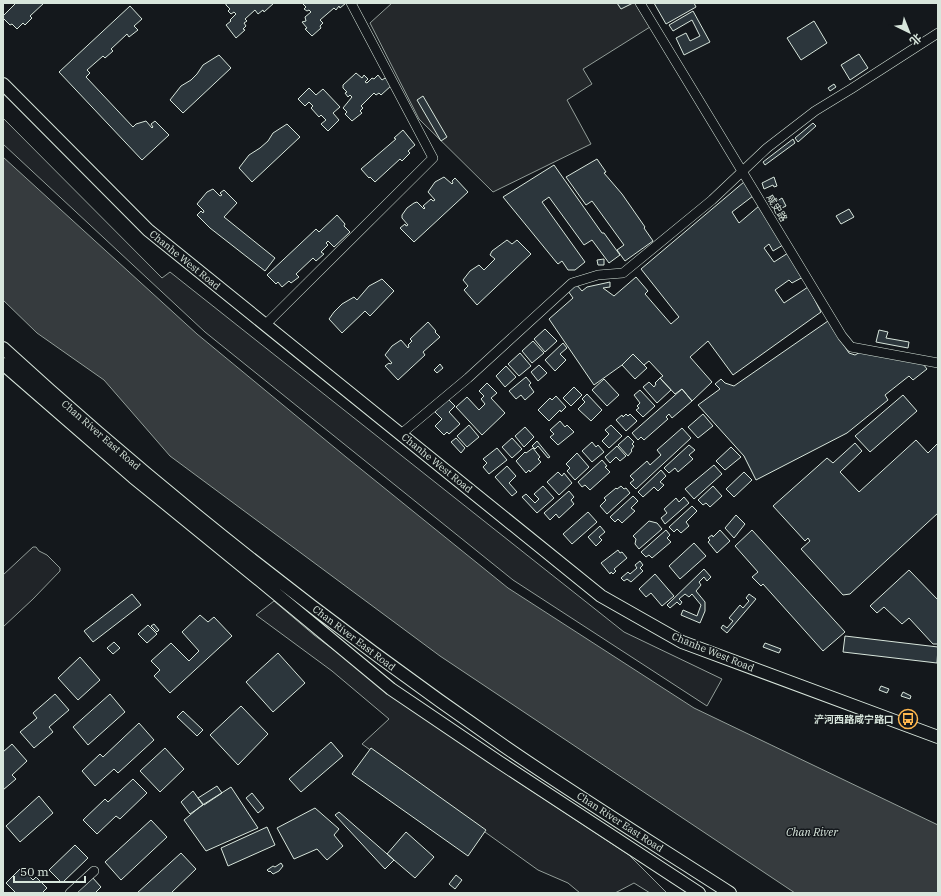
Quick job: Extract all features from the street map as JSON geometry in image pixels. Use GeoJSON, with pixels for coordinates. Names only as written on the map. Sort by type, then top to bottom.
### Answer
{"type":"FeatureCollection","features":[{"type":"Feature","properties":{"kind":"street"},"geometry":{"type":"LineString","coordinates":[[265,325],[433,158],[351,3]]}},
{"type":"Feature","properties":{"kind":"street","name":"咸史路"},"geometry":{"type":"LineString","coordinates":[[640,3],[842,336],[851,347],[938,362]]}},
{"type":"Feature","properties":{"kind":"street"},"geometry":{"type":"LineString","coordinates":[[401,434],[468,378],[572,283],[598,275],[623,273],[712,200],[768,148],[815,111],[938,33]]}},
{"type":"Feature","properties":{"kind":"street","name":"Chanhe West Road"},"geometry":{"type":"LineString","coordinates":[[3,84],[148,230],[601,596],[682,642],[938,738]]}},
{"type":"Feature","properties":{"kind":"street","name":"Chan River East Road"},"geometry":{"type":"LineString","coordinates":[[3,348],[84,422],[158,484],[257,565],[316,610],[387,663],[505,746],[730,893]]}},
{"type":"Feature","properties":{"kind":"street","name":"Chan River East Road"},"geometry":{"type":"LineString","coordinates":[[3,364],[133,477],[391,689],[499,762],[699,893]]}},
{"type":"Feature","properties":{"kind":"street"},"geometry":{"type":"LineString","coordinates":[[70,893],[94,871]]}},
{"type":"Feature","properties":{"kind":"shaded area"},"geometry":{"type":"Polygon","coordinates":[[[392,3],[635,3],[650,27],[583,69],[592,84],[567,100],[591,144],[493,192],[419,119],[370,23],[392,3]]]}},
{"type":"Feature","properties":{"kind":"shaded area"},"geometry":{"type":"Polygon","coordinates":[[[3,118],[162,278],[170,272],[624,632],[722,679],[707,706],[513,580],[205,332],[3,144],[3,118]]]}},
{"type":"Feature","properties":{"kind":"shaded area"},"geometry":{"type":"Polygon","coordinates":[[[33,547],[36,547],[39,551],[47,555],[60,568],[60,571],[3,627],[3,575],[33,547]]]}},
{"type":"Feature","properties":{"kind":"shaded area"},"geometry":{"type":"Polygon","coordinates":[[[274,601],[314,635],[383,687],[506,774],[629,855],[667,893],[650,893],[634,883],[615,893],[580,893],[568,883],[538,870],[362,744],[389,719],[332,671],[256,615],[274,601]]]}},
{"type":"Feature","properties":{"kind":"water","name":"Chan River"},"geometry":{"type":"Polygon","coordinates":[[[3,157],[197,334],[508,588],[694,708],[938,825],[938,893],[795,893],[440,656],[170,456],[104,380],[37,333],[3,300],[3,157]]]}},
{"type":"Feature","properties":{"kind":"building"},"geometry":{"type":"Polygon","coordinates":[[[16,3],[44,3],[30,16],[32,18],[25,25],[23,23],[17,29],[3,18],[3,16],[16,3]]]}},
{"type":"Feature","properties":{"kind":"building"},"geometry":{"type":"Polygon","coordinates":[[[226,3],[274,3],[264,12],[263,10],[258,14],[255,10],[245,19],[247,21],[244,23],[246,26],[243,29],[245,30],[236,38],[226,25],[236,14],[234,12],[231,14],[228,11],[230,9],[226,3]]]}},
{"type":"Feature","properties":{"kind":"building"},"geometry":{"type":"Polygon","coordinates":[[[302,3],[346,3],[340,8],[339,6],[336,10],[334,8],[320,20],[323,23],[320,26],[321,28],[312,36],[305,29],[307,28],[302,22],[306,21],[305,17],[311,12],[304,9],[306,7],[302,3]]]}},
{"type":"Feature","properties":{"kind":"building"},"geometry":{"type":"Polygon","coordinates":[[[617,3],[633,3],[621,9],[617,3]]]}},
{"type":"Feature","properties":{"kind":"building"},"geometry":{"type":"Polygon","coordinates":[[[654,3],[694,3],[696,7],[666,24],[654,3]]]}},
{"type":"Feature","properties":{"kind":"building"},"geometry":{"type":"Polygon","coordinates":[[[130,6],[142,19],[134,26],[138,30],[129,37],[127,34],[111,49],[113,51],[105,58],[103,56],[87,70],[90,73],[86,77],[133,127],[136,124],[146,121],[152,128],[153,127],[151,124],[155,121],[169,135],[142,160],[59,72],[130,6]]]}},
{"type":"Feature","properties":{"kind":"building"},"geometry":{"type":"Polygon","coordinates":[[[693,11],[710,42],[684,55],[676,38],[686,33],[690,41],[700,36],[692,20],[673,31],[669,25],[693,11]]]}},
{"type":"Feature","properties":{"kind":"building"},"geometry":{"type":"Polygon","coordinates":[[[814,21],[827,43],[801,60],[787,38],[814,21]]]}},
{"type":"Feature","properties":{"kind":"building"},"geometry":{"type":"Polygon","coordinates":[[[859,54],[868,68],[850,80],[841,65],[859,54]]]}},
{"type":"Feature","properties":{"kind":"building"},"geometry":{"type":"Polygon","coordinates":[[[219,55],[231,68],[183,113],[170,100],[181,86],[197,74],[203,65],[219,55]]]}},
{"type":"Feature","properties":{"kind":"building"},"geometry":{"type":"Polygon","coordinates":[[[356,73],[362,78],[364,75],[368,79],[365,82],[367,83],[378,75],[382,80],[385,78],[392,85],[381,95],[379,93],[376,95],[374,93],[361,106],[363,108],[360,111],[362,113],[352,121],[345,114],[347,112],[343,108],[352,97],[350,95],[348,97],[345,93],[347,92],[343,88],[343,85],[356,73]]]}},
{"type":"Feature","properties":{"kind":"building"},"geometry":{"type":"Polygon","coordinates":[[[834,84],[836,87],[830,91],[828,88],[834,84]]]}},
{"type":"Feature","properties":{"kind":"building"},"geometry":{"type":"Polygon","coordinates":[[[309,88],[316,95],[323,89],[340,107],[333,113],[339,120],[328,131],[321,124],[326,120],[321,115],[319,117],[311,108],[313,106],[309,102],[305,106],[298,99],[309,88]]]}},
{"type":"Feature","properties":{"kind":"building"},"geometry":{"type":"Polygon","coordinates":[[[423,96],[447,137],[441,141],[417,100],[423,96]]]}},
{"type":"Feature","properties":{"kind":"building"},"geometry":{"type":"Polygon","coordinates":[[[813,123],[816,126],[798,142],[795,138],[813,123]]]}},
{"type":"Feature","properties":{"kind":"building"},"geometry":{"type":"Polygon","coordinates":[[[287,124],[300,137],[252,182],[239,168],[249,155],[268,141],[273,133],[287,124]]]}},
{"type":"Feature","properties":{"kind":"building"},"geometry":{"type":"Polygon","coordinates":[[[403,130],[415,145],[408,151],[410,153],[402,161],[400,159],[375,182],[361,169],[396,139],[394,138],[403,130]]]}},
{"type":"Feature","properties":{"kind":"building"},"geometry":{"type":"Polygon","coordinates":[[[793,139],[795,143],[765,165],[763,162],[793,139]]]}},
{"type":"Feature","properties":{"kind":"building"},"geometry":{"type":"Polygon","coordinates":[[[597,159],[606,172],[604,173],[622,194],[653,241],[625,261],[617,250],[624,245],[592,201],[586,205],[566,177],[597,159]]]}},
{"type":"Feature","properties":{"kind":"building"},"geometry":{"type":"Polygon","coordinates":[[[554,165],[602,233],[604,233],[620,255],[609,263],[592,240],[584,245],[549,197],[542,202],[585,262],[575,270],[568,270],[562,261],[558,264],[503,197],[554,165]]]}},
{"type":"Feature","properties":{"kind":"building"},"geometry":{"type":"Polygon","coordinates":[[[444,177],[452,184],[452,181],[455,178],[468,192],[414,242],[400,228],[405,224],[406,226],[408,225],[402,218],[402,215],[407,208],[414,203],[417,202],[424,209],[425,208],[423,206],[431,199],[433,201],[435,200],[428,192],[435,182],[444,177]]]}},
{"type":"Feature","properties":{"kind":"building"},"geometry":{"type":"Polygon","coordinates":[[[774,177],[777,186],[774,187],[773,185],[764,189],[762,183],[774,177]]]}},
{"type":"Feature","properties":{"kind":"building"},"geometry":{"type":"Polygon","coordinates":[[[744,182],[753,196],[732,212],[739,223],[759,206],[783,245],[773,251],[769,244],[764,248],[774,262],[788,253],[803,277],[792,283],[789,280],[775,290],[784,303],[808,287],[821,312],[733,375],[708,341],[690,357],[712,382],[692,401],[682,389],[675,394],[660,378],[663,376],[649,361],[644,365],[633,354],[622,365],[594,385],[549,319],[573,298],[568,291],[576,284],[582,291],[587,287],[610,282],[610,287],[603,288],[614,296],[636,277],[648,291],[645,294],[671,324],[679,317],[641,269],[744,182]]]}},
{"type":"Feature","properties":{"kind":"building"},"geometry":{"type":"Polygon","coordinates":[[[213,189],[220,196],[222,195],[220,193],[224,190],[237,203],[224,217],[275,258],[265,271],[210,228],[197,215],[201,211],[203,213],[204,211],[197,204],[207,192],[213,189]]]}},
{"type":"Feature","properties":{"kind":"building"},"geometry":{"type":"Polygon","coordinates":[[[782,198],[786,206],[778,210],[774,203],[782,198]]]}},
{"type":"Feature","properties":{"kind":"building"},"geometry":{"type":"Polygon","coordinates":[[[849,209],[854,217],[841,224],[836,216],[849,209]]]}},
{"type":"Feature","properties":{"kind":"building"},"geometry":{"type":"Polygon","coordinates":[[[337,215],[350,232],[334,247],[328,241],[326,243],[328,245],[321,252],[324,254],[316,261],[313,258],[296,274],[299,277],[291,283],[289,281],[282,287],[278,282],[276,284],[267,275],[316,229],[319,232],[337,215]]]}},
{"type":"Feature","properties":{"kind":"building"},"geometry":{"type":"Polygon","coordinates":[[[507,240],[512,244],[517,240],[531,254],[477,305],[464,290],[468,286],[463,280],[470,271],[479,265],[484,270],[495,259],[490,255],[492,251],[507,240]]]}},
{"type":"Feature","properties":{"kind":"building"},"geometry":{"type":"Polygon","coordinates":[[[604,259],[604,265],[598,265],[597,260],[604,259]]]}},
{"type":"Feature","properties":{"kind":"building"},"geometry":{"type":"Polygon","coordinates":[[[382,279],[394,291],[370,316],[365,311],[342,333],[329,319],[334,312],[342,304],[354,297],[357,300],[369,286],[382,279]]]}},
{"type":"Feature","properties":{"kind":"building"},"geometry":{"type":"Polygon","coordinates":[[[828,321],[849,353],[855,355],[862,351],[920,360],[927,369],[913,380],[909,376],[885,395],[888,400],[847,433],[756,480],[744,456],[698,405],[720,389],[715,384],[721,379],[725,383],[734,386],[828,321]]]}},
{"type":"Feature","properties":{"kind":"building"},"geometry":{"type":"Polygon","coordinates":[[[428,322],[440,337],[423,352],[425,355],[398,380],[385,366],[392,363],[385,355],[392,346],[401,340],[408,348],[408,345],[412,341],[410,339],[428,322]]]}},
{"type":"Feature","properties":{"kind":"building"},"geometry":{"type":"Polygon","coordinates":[[[545,329],[557,341],[545,352],[534,339],[545,329]]]}},
{"type":"Feature","properties":{"kind":"building"},"geometry":{"type":"Polygon","coordinates":[[[879,330],[888,332],[886,338],[909,342],[908,348],[876,342],[879,330]]]}},
{"type":"Feature","properties":{"kind":"building"},"geometry":{"type":"Polygon","coordinates":[[[533,341],[544,353],[532,363],[522,351],[533,341]]]}},
{"type":"Feature","properties":{"kind":"building"},"geometry":{"type":"Polygon","coordinates":[[[563,343],[567,348],[560,354],[566,360],[555,371],[545,360],[563,343]]]}},
{"type":"Feature","properties":{"kind":"building"},"geometry":{"type":"Polygon","coordinates":[[[520,353],[531,366],[519,376],[508,364],[520,353]]]}},
{"type":"Feature","properties":{"kind":"building"},"geometry":{"type":"Polygon","coordinates":[[[633,354],[647,368],[635,379],[622,365],[633,354]]]}},
{"type":"Feature","properties":{"kind":"building"},"geometry":{"type":"Polygon","coordinates":[[[440,364],[443,368],[437,373],[434,370],[440,364]]]}},
{"type":"Feature","properties":{"kind":"building"},"geometry":{"type":"Polygon","coordinates":[[[539,365],[547,373],[538,381],[531,372],[539,365]]]}},
{"type":"Feature","properties":{"kind":"building"},"geometry":{"type":"Polygon","coordinates":[[[506,366],[516,377],[505,387],[496,376],[506,366]]]}},
{"type":"Feature","properties":{"kind":"building"},"geometry":{"type":"Polygon","coordinates":[[[526,377],[531,383],[529,385],[534,392],[525,400],[521,395],[516,399],[509,391],[526,377]]]}},
{"type":"Feature","properties":{"kind":"building"},"geometry":{"type":"Polygon","coordinates":[[[660,378],[671,390],[657,403],[643,387],[649,382],[654,387],[656,384],[655,383],[660,378]]]}},
{"type":"Feature","properties":{"kind":"building"},"geometry":{"type":"Polygon","coordinates":[[[604,379],[619,395],[607,406],[592,390],[604,379]]]}},
{"type":"Feature","properties":{"kind":"building"},"geometry":{"type":"Polygon","coordinates":[[[487,383],[497,393],[491,398],[505,413],[482,435],[456,407],[467,397],[479,410],[485,404],[481,399],[484,396],[479,391],[487,383]]]}},
{"type":"Feature","properties":{"kind":"building"},"geometry":{"type":"Polygon","coordinates":[[[574,387],[582,395],[571,406],[563,398],[574,387]]]}},
{"type":"Feature","properties":{"kind":"building"},"geometry":{"type":"Polygon","coordinates":[[[682,389],[692,401],[672,418],[669,414],[666,417],[668,419],[644,440],[641,437],[638,440],[632,433],[682,389]]]}},
{"type":"Feature","properties":{"kind":"building"},"geometry":{"type":"Polygon","coordinates":[[[640,390],[655,406],[643,417],[636,410],[639,408],[637,406],[640,403],[634,395],[640,390]]]}},
{"type":"Feature","properties":{"kind":"building"},"geometry":{"type":"Polygon","coordinates":[[[587,394],[602,410],[591,421],[578,409],[585,402],[582,399],[587,394]]]}},
{"type":"Feature","properties":{"kind":"building"},"geometry":{"type":"Polygon","coordinates":[[[903,395],[917,411],[870,452],[855,436],[903,395]]]}},
{"type":"Feature","properties":{"kind":"building"},"geometry":{"type":"Polygon","coordinates":[[[556,396],[566,407],[561,412],[560,410],[549,421],[538,410],[550,398],[552,400],[556,396]]]}},
{"type":"Feature","properties":{"kind":"building"},"geometry":{"type":"Polygon","coordinates":[[[448,399],[455,406],[449,412],[460,424],[449,434],[447,432],[444,435],[435,426],[442,419],[435,412],[448,399]]]}},
{"type":"Feature","properties":{"kind":"building"},"geometry":{"type":"Polygon","coordinates":[[[626,414],[628,416],[630,414],[637,421],[626,431],[616,420],[622,415],[623,417],[626,414]]]}},
{"type":"Feature","properties":{"kind":"building"},"geometry":{"type":"Polygon","coordinates":[[[703,414],[713,426],[698,438],[688,427],[703,414]]]}},
{"type":"Feature","properties":{"kind":"building"},"geometry":{"type":"Polygon","coordinates":[[[560,421],[565,427],[567,425],[574,432],[558,445],[550,437],[554,434],[550,430],[560,421]]]}},
{"type":"Feature","properties":{"kind":"building"},"geometry":{"type":"Polygon","coordinates":[[[469,425],[479,437],[467,447],[457,436],[469,425]]]}},
{"type":"Feature","properties":{"kind":"building"},"geometry":{"type":"Polygon","coordinates":[[[611,425],[622,436],[609,448],[602,441],[609,434],[605,430],[611,425]]]}},
{"type":"Feature","properties":{"kind":"building"},"geometry":{"type":"Polygon","coordinates":[[[525,427],[534,437],[524,447],[515,436],[525,427]]]}},
{"type":"Feature","properties":{"kind":"building"},"geometry":{"type":"Polygon","coordinates":[[[682,428],[691,438],[636,489],[630,483],[634,480],[630,476],[647,461],[650,465],[661,455],[657,450],[682,428]]]}},
{"type":"Feature","properties":{"kind":"building"},"geometry":{"type":"Polygon","coordinates":[[[628,436],[634,442],[632,444],[634,446],[628,456],[618,445],[628,436]]]}},
{"type":"Feature","properties":{"kind":"building"},"geometry":{"type":"Polygon","coordinates":[[[456,438],[465,448],[461,453],[451,442],[456,438]]]}},
{"type":"Feature","properties":{"kind":"building"},"geometry":{"type":"Polygon","coordinates":[[[512,438],[522,449],[512,458],[502,447],[512,438]]]}},
{"type":"Feature","properties":{"kind":"building"},"geometry":{"type":"Polygon","coordinates":[[[916,440],[928,453],[938,443],[938,513],[850,594],[843,595],[801,549],[810,541],[808,538],[805,541],[773,506],[827,458],[833,463],[855,443],[862,451],[840,472],[859,492],[916,440]]]}},
{"type":"Feature","properties":{"kind":"building"},"geometry":{"type":"Polygon","coordinates":[[[537,441],[550,457],[548,458],[538,446],[535,449],[532,446],[537,441]]]}},
{"type":"Feature","properties":{"kind":"building"},"geometry":{"type":"Polygon","coordinates":[[[592,442],[596,447],[598,445],[604,452],[592,462],[582,451],[592,442]]]}},
{"type":"Feature","properties":{"kind":"building"},"geometry":{"type":"Polygon","coordinates":[[[689,445],[695,450],[689,455],[693,459],[678,472],[675,468],[669,473],[664,468],[689,445]]]}},
{"type":"Feature","properties":{"kind":"building"},"geometry":{"type":"Polygon","coordinates":[[[617,446],[626,456],[620,461],[616,457],[610,463],[605,457],[617,446]]]}},
{"type":"Feature","properties":{"kind":"building"},"geometry":{"type":"Polygon","coordinates":[[[731,447],[741,457],[725,470],[716,461],[731,447]]]}},
{"type":"Feature","properties":{"kind":"building"},"geometry":{"type":"Polygon","coordinates":[[[497,448],[507,460],[489,474],[483,467],[487,463],[483,459],[497,448]]]}},
{"type":"Feature","properties":{"kind":"building"},"geometry":{"type":"Polygon","coordinates":[[[533,448],[540,457],[538,459],[541,462],[530,472],[529,470],[526,473],[516,461],[525,452],[526,453],[533,448]]]}},
{"type":"Feature","properties":{"kind":"building"},"geometry":{"type":"Polygon","coordinates":[[[577,453],[589,467],[575,480],[567,471],[570,468],[566,464],[577,453]]]}},
{"type":"Feature","properties":{"kind":"building"},"geometry":{"type":"Polygon","coordinates":[[[602,460],[607,466],[605,467],[610,472],[590,490],[585,485],[582,487],[578,482],[602,460]]]}},
{"type":"Feature","properties":{"kind":"building"},"geometry":{"type":"Polygon","coordinates":[[[714,465],[722,474],[694,499],[685,489],[714,465]]]}},
{"type":"Feature","properties":{"kind":"building"},"geometry":{"type":"Polygon","coordinates":[[[507,466],[516,476],[509,483],[517,492],[512,496],[495,477],[507,466]]]}},
{"type":"Feature","properties":{"kind":"building"},"geometry":{"type":"Polygon","coordinates":[[[661,470],[666,476],[660,482],[664,485],[658,491],[654,487],[643,497],[638,492],[661,470]]]}},
{"type":"Feature","properties":{"kind":"building"},"geometry":{"type":"Polygon","coordinates":[[[558,472],[562,476],[564,473],[572,483],[559,495],[547,482],[558,472]]]}},
{"type":"Feature","properties":{"kind":"building"},"geometry":{"type":"Polygon","coordinates":[[[744,472],[752,480],[734,497],[726,489],[744,472]]]}},
{"type":"Feature","properties":{"kind":"building"},"geometry":{"type":"Polygon","coordinates":[[[543,486],[554,498],[537,513],[522,497],[526,494],[535,503],[539,499],[534,494],[543,486]]]}},
{"type":"Feature","properties":{"kind":"building"},"geometry":{"type":"Polygon","coordinates":[[[621,486],[624,489],[626,488],[630,493],[607,514],[600,506],[606,500],[604,498],[616,488],[617,489],[621,486]]]}},
{"type":"Feature","properties":{"kind":"building"},"geometry":{"type":"Polygon","coordinates":[[[713,486],[722,496],[710,507],[706,503],[703,505],[698,500],[713,486]]]}},
{"type":"Feature","properties":{"kind":"building"},"geometry":{"type":"Polygon","coordinates":[[[569,491],[574,497],[571,500],[574,504],[559,518],[556,514],[550,520],[544,513],[569,491]]]}},
{"type":"Feature","properties":{"kind":"building"},"geometry":{"type":"Polygon","coordinates":[[[633,496],[638,501],[631,508],[635,511],[622,523],[618,519],[615,522],[610,517],[633,496]]]}},
{"type":"Feature","properties":{"kind":"building"},"geometry":{"type":"Polygon","coordinates":[[[684,497],[689,503],[665,524],[661,518],[667,513],[664,509],[676,498],[679,502],[684,497]]]}},
{"type":"Feature","properties":{"kind":"building"},"geometry":{"type":"Polygon","coordinates":[[[692,506],[697,511],[686,522],[689,526],[681,533],[677,529],[674,532],[669,527],[692,506]]]}},
{"type":"Feature","properties":{"kind":"building"},"geometry":{"type":"Polygon","coordinates":[[[588,512],[597,522],[572,544],[563,534],[588,512]]]}},
{"type":"Feature","properties":{"kind":"building"},"geometry":{"type":"Polygon","coordinates":[[[736,515],[745,524],[734,538],[725,528],[736,515]]]}},
{"type":"Feature","properties":{"kind":"building"},"geometry":{"type":"Polygon","coordinates":[[[649,521],[657,523],[662,529],[639,549],[635,544],[636,539],[633,536],[649,521]]]}},
{"type":"Feature","properties":{"kind":"building"},"geometry":{"type":"Polygon","coordinates":[[[600,526],[605,532],[599,537],[602,540],[596,546],[588,537],[600,526]]]}},
{"type":"Feature","properties":{"kind":"building"},"geometry":{"type":"Polygon","coordinates":[[[666,530],[670,535],[667,538],[671,542],[652,558],[649,555],[646,557],[641,552],[666,530]]]}},
{"type":"Feature","properties":{"kind":"building"},"geometry":{"type":"Polygon","coordinates":[[[720,530],[730,541],[717,553],[708,542],[710,540],[708,538],[712,535],[713,537],[720,530]]]}},
{"type":"Feature","properties":{"kind":"building"},"geometry":{"type":"Polygon","coordinates":[[[752,530],[845,632],[823,651],[763,584],[761,586],[752,577],[758,572],[735,546],[752,530]]]}},
{"type":"Feature","properties":{"kind":"building"},"geometry":{"type":"Polygon","coordinates":[[[694,543],[706,556],[680,579],[669,566],[694,543]]]}},
{"type":"Feature","properties":{"kind":"building"},"geometry":{"type":"Polygon","coordinates":[[[618,550],[627,558],[614,569],[616,571],[613,574],[611,572],[610,574],[601,563],[618,550]]]}},
{"type":"Feature","properties":{"kind":"building"},"geometry":{"type":"Polygon","coordinates":[[[640,561],[643,565],[640,568],[643,571],[631,582],[627,579],[624,581],[621,578],[628,572],[630,574],[637,568],[635,565],[640,561]]]}},
{"type":"Feature","properties":{"kind":"building"},"geometry":{"type":"Polygon","coordinates":[[[704,569],[711,577],[707,581],[704,577],[699,582],[701,585],[696,591],[705,602],[705,611],[700,623],[681,615],[683,610],[697,616],[701,605],[692,594],[689,597],[685,594],[679,599],[682,602],[680,605],[677,602],[670,608],[667,605],[704,569]]]}},
{"type":"Feature","properties":{"kind":"building"},"geometry":{"type":"Polygon","coordinates":[[[909,570],[938,600],[938,644],[933,644],[909,618],[902,624],[884,607],[877,613],[870,606],[909,570]]]}},
{"type":"Feature","properties":{"kind":"building"},"geometry":{"type":"Polygon","coordinates":[[[655,574],[674,596],[662,606],[651,593],[646,597],[639,589],[655,574]]]}},
{"type":"Feature","properties":{"kind":"building"},"geometry":{"type":"Polygon","coordinates":[[[132,594],[141,605],[93,642],[84,631],[132,594]]]}},
{"type":"Feature","properties":{"kind":"building"},"geometry":{"type":"Polygon","coordinates":[[[749,594],[756,599],[727,633],[721,628],[723,625],[727,628],[733,621],[729,618],[740,605],[743,608],[749,601],[746,598],[749,594]]]}},
{"type":"Feature","properties":{"kind":"building"},"geometry":{"type":"Polygon","coordinates":[[[200,615],[208,622],[214,617],[232,636],[170,693],[154,676],[160,670],[151,661],[171,643],[189,661],[199,651],[182,632],[200,615]]]}},
{"type":"Feature","properties":{"kind":"building"},"geometry":{"type":"Polygon","coordinates":[[[154,624],[159,630],[157,632],[151,626],[154,624]]]}},
{"type":"Feature","properties":{"kind":"building"},"geometry":{"type":"Polygon","coordinates":[[[148,625],[157,634],[147,643],[138,634],[148,625]]]}},
{"type":"Feature","properties":{"kind":"building"},"geometry":{"type":"Polygon","coordinates":[[[845,636],[938,647],[937,663],[843,652],[845,636]]]}},
{"type":"Feature","properties":{"kind":"building"},"geometry":{"type":"Polygon","coordinates":[[[114,642],[120,648],[113,654],[107,648],[114,642]]]}},
{"type":"Feature","properties":{"kind":"building"},"geometry":{"type":"Polygon","coordinates":[[[765,643],[781,649],[779,653],[763,647],[765,643]]]}},
{"type":"Feature","properties":{"kind":"building"},"geometry":{"type":"Polygon","coordinates":[[[278,653],[305,683],[273,712],[246,682],[278,653]]]}},
{"type":"Feature","properties":{"kind":"building"},"geometry":{"type":"Polygon","coordinates":[[[80,657],[100,680],[78,700],[58,678],[80,657]]]}},
{"type":"Feature","properties":{"kind":"building"},"geometry":{"type":"Polygon","coordinates":[[[881,686],[889,689],[887,693],[879,690],[881,686]]]}},
{"type":"Feature","properties":{"kind":"building"},"geometry":{"type":"Polygon","coordinates":[[[903,692],[911,696],[910,699],[901,696],[903,692]]]}},
{"type":"Feature","properties":{"kind":"building"},"geometry":{"type":"Polygon","coordinates":[[[55,694],[69,710],[49,727],[53,732],[34,748],[20,732],[37,718],[33,713],[55,694]]]}},
{"type":"Feature","properties":{"kind":"building"},"geometry":{"type":"Polygon","coordinates":[[[110,694],[125,712],[88,745],[73,727],[110,694]]]}},
{"type":"Feature","properties":{"kind":"building"},"geometry":{"type":"Polygon","coordinates":[[[241,706],[268,734],[238,765],[210,735],[241,706]]]}},
{"type":"Feature","properties":{"kind":"building"},"geometry":{"type":"Polygon","coordinates":[[[183,711],[203,730],[197,736],[177,717],[183,711]]]}},
{"type":"Feature","properties":{"kind":"building"},"geometry":{"type":"Polygon","coordinates":[[[139,723],[154,740],[118,773],[114,769],[95,786],[82,771],[100,754],[103,757],[139,723]]]}},
{"type":"Feature","properties":{"kind":"building"},"geometry":{"type":"Polygon","coordinates":[[[331,742],[343,756],[301,792],[289,779],[331,742]]]}},
{"type":"Feature","properties":{"kind":"building"},"geometry":{"type":"Polygon","coordinates":[[[12,744],[27,761],[12,775],[16,779],[3,790],[3,752],[12,744]]]}},
{"type":"Feature","properties":{"kind":"building"},"geometry":{"type":"Polygon","coordinates":[[[165,748],[184,769],[160,792],[140,771],[165,748]]]}},
{"type":"Feature","properties":{"kind":"building"},"geometry":{"type":"Polygon","coordinates":[[[371,748],[486,830],[468,856],[352,774],[371,748]]]}},
{"type":"Feature","properties":{"kind":"building"},"geometry":{"type":"Polygon","coordinates":[[[133,779],[147,793],[120,819],[116,816],[97,834],[83,820],[105,799],[108,802],[133,779]]]}},
{"type":"Feature","properties":{"kind":"building"},"geometry":{"type":"Polygon","coordinates":[[[217,786],[222,793],[204,805],[198,798],[217,786]]]}},
{"type":"Feature","properties":{"kind":"building"},"geometry":{"type":"Polygon","coordinates":[[[231,787],[258,828],[206,851],[184,820],[201,806],[231,787]]]}},
{"type":"Feature","properties":{"kind":"building"},"geometry":{"type":"Polygon","coordinates":[[[193,791],[203,805],[190,814],[181,802],[193,791]]]}},
{"type":"Feature","properties":{"kind":"building"},"geometry":{"type":"Polygon","coordinates":[[[252,793],[264,808],[258,813],[246,798],[252,793]]]}},
{"type":"Feature","properties":{"kind":"building"},"geometry":{"type":"Polygon","coordinates":[[[39,796],[53,813],[20,842],[6,826],[39,796]]]}},
{"type":"Feature","properties":{"kind":"building"},"geometry":{"type":"Polygon","coordinates":[[[315,808],[339,829],[334,835],[343,846],[327,860],[317,849],[294,859],[277,828],[315,808]]]}},
{"type":"Feature","properties":{"kind":"building"},"geometry":{"type":"Polygon","coordinates":[[[339,812],[394,860],[385,869],[335,815],[339,812]]]}},
{"type":"Feature","properties":{"kind":"building"},"geometry":{"type":"Polygon","coordinates":[[[151,820],[167,837],[121,880],[105,862],[151,820]]]}},
{"type":"Feature","properties":{"kind":"building"},"geometry":{"type":"Polygon","coordinates":[[[267,827],[275,845],[228,866],[221,848],[267,827]]]}},
{"type":"Feature","properties":{"kind":"building"},"geometry":{"type":"Polygon","coordinates":[[[406,832],[434,857],[415,878],[387,854],[406,832]]]}},
{"type":"Feature","properties":{"kind":"building"},"geometry":{"type":"Polygon","coordinates":[[[75,845],[88,858],[62,883],[49,870],[75,845]]]}},
{"type":"Feature","properties":{"kind":"building"},"geometry":{"type":"Polygon","coordinates":[[[181,853],[196,869],[171,893],[137,893],[181,853]]]}},
{"type":"Feature","properties":{"kind":"building"},"geometry":{"type":"Polygon","coordinates":[[[281,863],[283,866],[279,871],[273,874],[267,870],[273,866],[275,867],[281,863]]]}},
{"type":"Feature","properties":{"kind":"building"},"geometry":{"type":"Polygon","coordinates":[[[21,868],[33,880],[36,877],[47,888],[42,893],[16,893],[6,883],[21,868]]]}},
{"type":"Feature","properties":{"kind":"building"},"geometry":{"type":"Polygon","coordinates":[[[456,875],[462,880],[455,889],[449,884],[456,875]]]}},
{"type":"Feature","properties":{"kind":"building"},"geometry":{"type":"Polygon","coordinates":[[[92,877],[101,887],[95,893],[76,893],[92,877]]]}},
{"type":"Feature","properties":{"kind":"place","name":"浐河西路咸宁路口"},"geometry":{"type":"Point","coordinates":[908,719]}}]}
